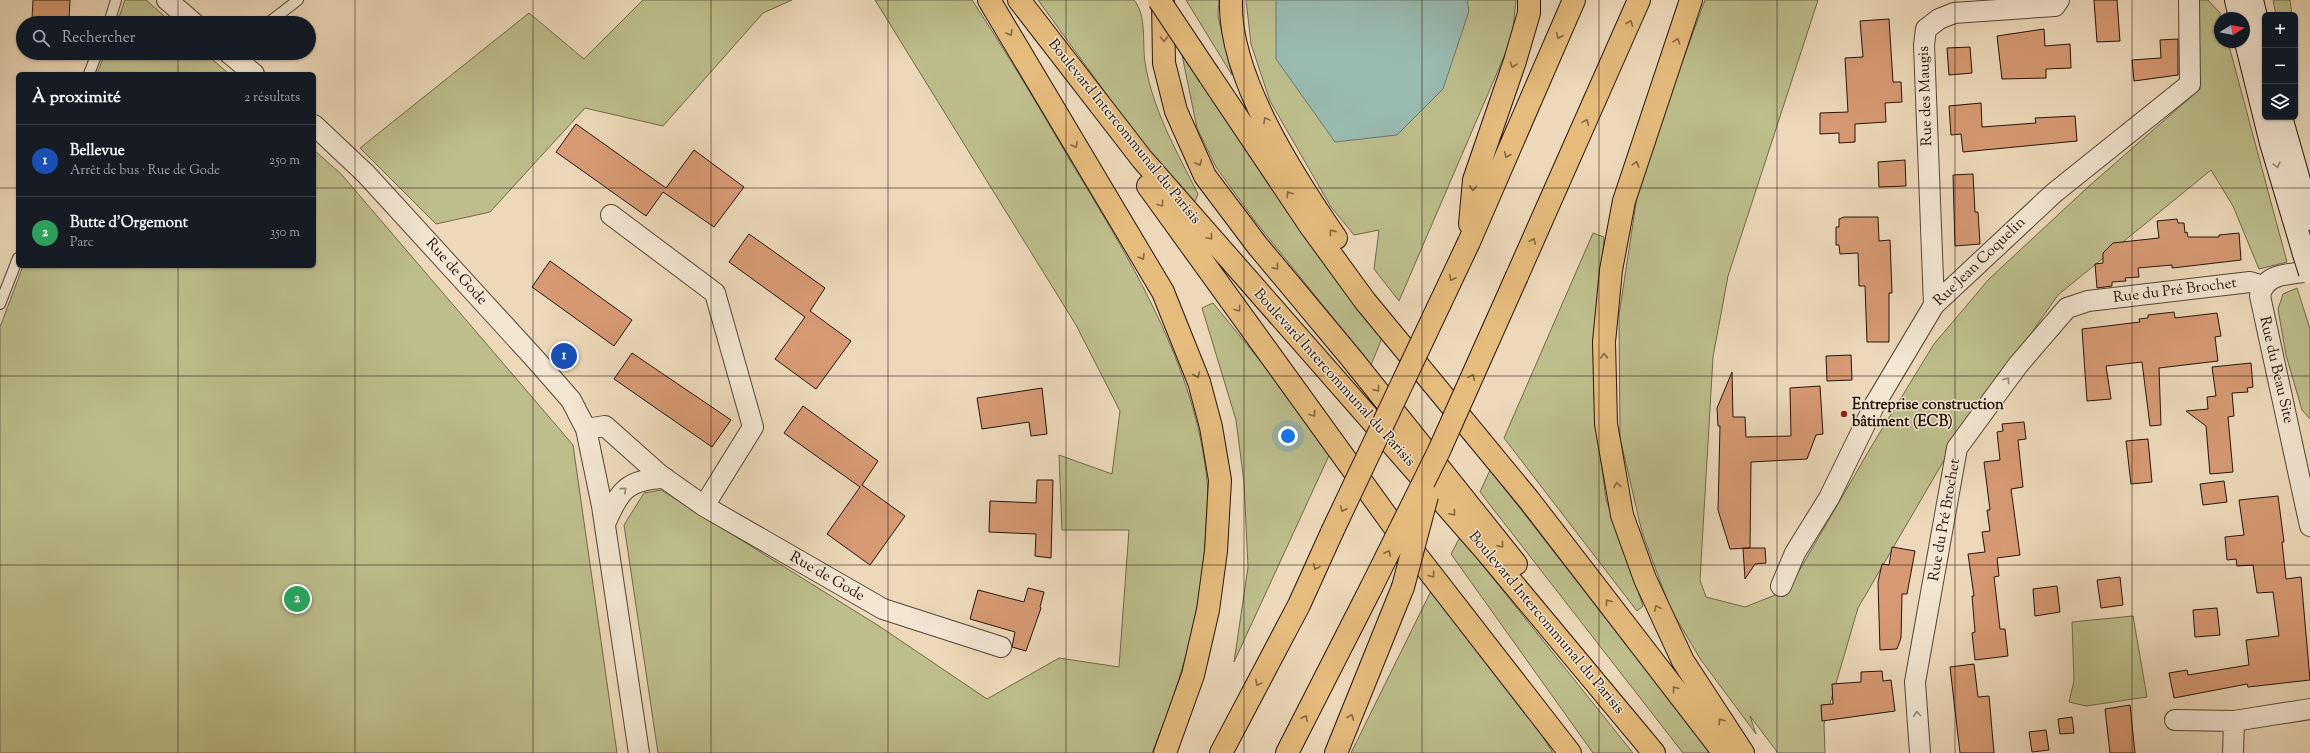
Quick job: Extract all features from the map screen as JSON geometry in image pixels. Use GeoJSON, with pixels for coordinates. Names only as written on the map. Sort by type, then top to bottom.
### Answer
{"type":"FeatureCollection","features":[{"type":"Feature","properties":{"kind":"highway"},"geometry":{"type":"LineString","coordinates":[[989,0],[1163,292],[1199,382],[1211,427],[1220,480],[1216,551],[1208,610],[1193,675],[1166,753]]}},
{"type":"Feature","properties":{"kind":"highway"},"geometry":{"type":"LineString","coordinates":[[1018,0],[1138,172],[1392,525],[1570,753]]}},
{"type":"Feature","properties":{"kind":"highway","name":"Boulevard Intercommunal du Parisis"},"geometry":{"type":"LineString","coordinates":[[1018,0],[1142,159],[1485,550],[1654,753]]}},
{"type":"Feature","properties":{"kind":"highway"},"geometry":{"type":"LineString","coordinates":[[1159,0],[1311,228],[1360,294],[1529,500]]}},
{"type":"Feature","properties":{"kind":"highway"},"geometry":{"type":"LineString","coordinates":[[1163,0],[1164,63],[1176,111],[1205,176],[1257,245],[1352,358],[1529,580],[1662,753]]}},
{"type":"Feature","properties":{"kind":"highway"},"geometry":{"type":"LineString","coordinates":[[1231,0],[1236,45],[1255,101],[1287,161],[1328,226],[1387,310],[1529,500],[1724,753]]}},
{"type":"Feature","properties":{"kind":"highway"},"geometry":{"type":"LineString","coordinates":[[1469,242],[1474,180],[1515,61],[1529,13],[1529,0]]}},
{"type":"Feature","properties":{"kind":"highway"},"geometry":{"type":"LineString","coordinates":[[1221,753],[1299,606],[1332,532],[1469,242],[1574,0]]}},
{"type":"Feature","properties":{"kind":"highway"},"geometry":{"type":"LineString","coordinates":[[1287,753],[1439,450],[1639,0]]}},
{"type":"Feature","properties":{"kind":"highway"},"geometry":{"type":"LineString","coordinates":[[1691,0],[1624,201],[1611,270],[1604,342],[1606,424],[1622,515],[1645,580],[1683,661],[1743,753]]}},
{"type":"Feature","properties":{"kind":"highway"},"geometry":{"type":"LineString","coordinates":[[1336,753],[1403,587],[1439,450]]}},
{"type":"Feature","properties":{"kind":"main road"},"geometry":{"type":"LineString","coordinates":[[2236,0],[2239,12]]}},
{"type":"Feature","properties":{"kind":"main road"},"geometry":{"type":"LineString","coordinates":[[2252,0],[2255,48],[2276,121],[2310,219]]}},
{"type":"Feature","properties":{"kind":"main road"},"geometry":{"type":"LineString","coordinates":[[2276,121],[2308,266]]}},
{"type":"Feature","properties":{"kind":"street"},"geometry":{"type":"LineString","coordinates":[[167,0],[186,16]]}},
{"type":"Feature","properties":{"kind":"street","name":"Rue des Maugis"},"geometry":{"type":"LineString","coordinates":[[1934,305],[1924,45],[1926,29],[1939,19],[1954,13],[2055,6],[2060,0]]}},
{"type":"Feature","properties":{"kind":"street","name":"Rue Jean Coquelin"},"geometry":{"type":"LineString","coordinates":[[1781,586],[1795,553],[1828,498],[1875,404],[1934,305],[2054,193],[2190,84],[2188,0]]}},
{"type":"Feature","properties":{"kind":"street"},"geometry":{"type":"LineString","coordinates":[[237,60],[252,72]]}},
{"type":"Feature","properties":{"kind":"street","name":"Rue de Gode"},"geometry":{"type":"LineString","coordinates":[[316,127],[366,174],[536,360],[571,400],[586,429],[605,524],[639,753]]}},
{"type":"Feature","properties":{"kind":"street"},"geometry":{"type":"LineString","coordinates":[[611,215],[715,293],[753,427],[704,506]]}},
{"type":"Feature","properties":{"kind":"street"},"geometry":{"type":"LineString","coordinates":[[2263,286],[2274,277],[2308,266]]}},
{"type":"Feature","properties":{"kind":"street","name":"Rue du Pré Brochet"},"geometry":{"type":"LineString","coordinates":[[1920,753],[1915,682],[1958,448],[2018,365],[2067,308],[2088,301],[2250,282],[2263,286]]}},
{"type":"Feature","properties":{"kind":"street","name":"Rue du Beau Site"},"geometry":{"type":"LineString","coordinates":[[2263,286],[2260,303],[2294,449],[2310,526]]}},
{"type":"Feature","properties":{"kind":"street","name":"Rue de Gode"},"geometry":{"type":"LineString","coordinates":[[586,429],[605,426],[665,478],[704,506],[883,609],[1001,647]]}},
{"type":"Feature","properties":{"kind":"street"},"geometry":{"type":"LineString","coordinates":[[605,524],[617,496],[624,489],[646,480],[665,478]]}},
{"type":"Feature","properties":{"kind":"street"},"geometry":{"type":"LineString","coordinates":[[2175,720],[2234,721],[2310,709]]}},
{"type":"Feature","properties":{"kind":"street"},"geometry":{"type":"LineString","coordinates":[[2233,753],[2234,721]]}},
{"type":"Feature","properties":{"kind":"lane"},"geometry":{"type":"LineString","coordinates":[[111,16],[116,0]]}},
{"type":"Feature","properties":{"kind":"lane"},"geometry":{"type":"LineString","coordinates":[[277,16],[298,0]]}},
{"type":"Feature","properties":{"kind":"lane"},"geometry":{"type":"LineString","coordinates":[[90,72],[94,60]]}},
{"type":"Feature","properties":{"kind":"lane"},"geometry":{"type":"LineString","coordinates":[[0,304],[16,263]]}},
{"type":"Feature","properties":{"kind":"green space"},"geometry":{"type":"Polygon","coordinates":[[[125,0],[146,0],[164,16],[119,16],[125,0]]]}},
{"type":"Feature","properties":{"kind":"green space"},"geometry":{"type":"Polygon","coordinates":[[[643,0],[792,0],[763,13],[663,126],[585,108],[490,212],[436,224],[360,148],[529,13],[584,59],[643,0]]]}},
{"type":"Feature","properties":{"kind":"green space"},"geometry":{"type":"Polygon","coordinates":[[[875,0],[972,0],[1023,80],[1115,236],[1157,314],[1174,355],[1189,396],[1200,438],[1208,487],[1208,498],[1201,586],[1190,642],[1173,697],[1152,753],[658,753],[624,525],[644,493],[661,490],[879,626],[987,699],[1059,658],[1119,667],[1129,530],[1062,530],[1059,455],[1112,474],[1120,411],[1076,325],[875,0]]]}},
{"type":"Feature","properties":{"kind":"green space"},"geometry":{"type":"Polygon","coordinates":[[[1038,0],[1134,0],[1141,14],[1145,62],[1153,97],[1166,130],[1198,194],[1194,204],[1139,139],[1038,0]]]}},
{"type":"Feature","properties":{"kind":"green space"},"geometry":{"type":"Polygon","coordinates":[[[1186,0],[1219,0],[1218,16],[1232,75],[1186,0]]]}},
{"type":"Feature","properties":{"kind":"green space"},"geometry":{"type":"Polygon","coordinates":[[[1246,0],[1516,0],[1512,38],[1399,301],[1374,269],[1379,230],[1354,235],[1331,207],[1270,101],[1251,44],[1246,0]]]}},
{"type":"Feature","properties":{"kind":"green space"},"geometry":{"type":"Polygon","coordinates":[[[1705,0],[1818,0],[1728,276],[1713,357],[1700,580],[1706,597],[1745,607],[1788,590],[1871,447],[1934,344],[1989,279],[2088,187],[2200,89],[2197,0],[2208,0],[2219,12],[2214,12],[2214,48],[2230,48],[2287,262],[2259,269],[2233,206],[2211,170],[2058,295],[1954,443],[1858,608],[1824,724],[1825,753],[1778,753],[1750,716],[1756,734],[1701,660],[1670,608],[1642,532],[1620,438],[1619,315],[1640,177],[1705,0]]]}},
{"type":"Feature","properties":{"kind":"green space"},"geometry":{"type":"Polygon","coordinates":[[[2273,0],[2290,0],[2292,12],[2275,12],[2273,0]]]}},
{"type":"Feature","properties":{"kind":"green space"},"geometry":{"type":"Polygon","coordinates":[[[1182,55],[1382,338],[1371,365],[1255,221],[1216,167],[1197,128],[1182,55]]]}},
{"type":"Feature","properties":{"kind":"green space"},"geometry":{"type":"Polygon","coordinates":[[[102,60],[213,60],[227,72],[98,72],[102,60]]]}},
{"type":"Feature","properties":{"kind":"green space"},"geometry":{"type":"Polygon","coordinates":[[[316,152],[342,175],[573,445],[617,753],[0,753],[0,327],[22,268],[316,268],[316,152]]]}},
{"type":"Feature","properties":{"kind":"green space"},"geometry":{"type":"Polygon","coordinates":[[[1593,233],[1604,237],[1596,343],[1596,424],[1606,499],[1643,606],[1637,611],[1504,438],[1593,233]]]}},
{"type":"Feature","properties":{"kind":"green space"},"geometry":{"type":"Polygon","coordinates":[[[2297,288],[2310,329],[2310,419],[2302,410],[2286,355],[2278,309],[2283,294],[2297,288]]]}},
{"type":"Feature","properties":{"kind":"green space"},"geometry":{"type":"Polygon","coordinates":[[[1213,303],[1332,449],[1234,662],[1248,567],[1244,482],[1236,420],[1202,308],[1213,303]]]}},
{"type":"Feature","properties":{"kind":"green space"},"geometry":{"type":"Polygon","coordinates":[[[1490,470],[1711,753],[1683,753],[1480,492],[1490,470]]]}},
{"type":"Feature","properties":{"kind":"green space"},"geometry":{"type":"Polygon","coordinates":[[[1460,537],[1633,753],[1593,753],[1451,554],[1460,537]]]}},
{"type":"Feature","properties":{"kind":"green space"},"geometry":{"type":"Polygon","coordinates":[[[1433,587],[1543,737],[1553,753],[1351,753],[1433,587]]]}},
{"type":"Feature","properties":{"kind":"green space"},"geometry":{"type":"Polygon","coordinates":[[[2133,616],[2147,697],[2086,706],[2069,702],[2074,681],[2072,622],[2133,616]]]}},
{"type":"Feature","properties":{"kind":"water"},"geometry":{"type":"Polygon","coordinates":[[[1276,0],[1467,0],[1469,11],[1443,89],[1397,135],[1335,142],[1276,59],[1276,0]]]}},
{"type":"Feature","properties":{"kind":"building"},"geometry":{"type":"Polygon","coordinates":[[[33,0],[70,0],[69,16],[32,16],[33,0]]]}},
{"type":"Feature","properties":{"kind":"building"},"geometry":{"type":"Polygon","coordinates":[[[2094,0],[2117,0],[2120,41],[2097,42],[2094,0]]]}},
{"type":"Feature","properties":{"kind":"building"},"geometry":{"type":"Polygon","coordinates":[[[1889,19],[1893,82],[1901,82],[1902,102],[1885,103],[1886,122],[1855,124],[1855,142],[1839,143],[1839,133],[1820,134],[1820,113],[1848,112],[1845,58],[1863,57],[1860,21],[1889,19]]]}},
{"type":"Feature","properties":{"kind":"building"},"geometry":{"type":"Polygon","coordinates":[[[2044,29],[2045,46],[2070,44],[2071,68],[2046,69],[2046,78],[2002,79],[1997,36],[2044,29]]]}},
{"type":"Feature","properties":{"kind":"building"},"geometry":{"type":"Polygon","coordinates":[[[2178,39],[2178,75],[2134,81],[2132,60],[2161,58],[2160,40],[2178,39]]]}},
{"type":"Feature","properties":{"kind":"building"},"geometry":{"type":"Polygon","coordinates":[[[1970,47],[1972,73],[1949,75],[1947,48],[1970,47]]]}},
{"type":"Feature","properties":{"kind":"building"},"geometry":{"type":"Polygon","coordinates":[[[1981,103],[1982,127],[2036,123],[2035,118],[2075,116],[2077,141],[1963,152],[1961,134],[1951,135],[1949,106],[1981,103]]]}},
{"type":"Feature","properties":{"kind":"building"},"geometry":{"type":"Polygon","coordinates":[[[576,124],[666,188],[694,150],[744,187],[714,227],[663,192],[646,216],[556,152],[576,124]]]}},
{"type":"Feature","properties":{"kind":"building"},"geometry":{"type":"Polygon","coordinates":[[[1905,160],[1906,186],[1879,187],[1878,162],[1905,160]]]}},
{"type":"Feature","properties":{"kind":"building"},"geometry":{"type":"Polygon","coordinates":[[[1973,174],[1975,212],[1978,212],[1980,244],[1955,246],[1953,175],[1973,174]]]}},
{"type":"Feature","properties":{"kind":"building"},"geometry":{"type":"Polygon","coordinates":[[[1844,217],[1878,217],[1879,241],[1890,240],[1892,293],[1889,293],[1889,342],[1867,342],[1865,286],[1859,286],[1858,253],[1840,254],[1839,245],[1836,245],[1836,227],[1839,227],[1839,219],[1844,217]]]}},
{"type":"Feature","properties":{"kind":"building"},"geometry":{"type":"Polygon","coordinates":[[[2177,219],[2178,223],[2184,223],[2185,233],[2187,232],[2188,237],[2219,237],[2219,235],[2239,233],[2241,260],[2172,268],[2172,265],[2138,268],[2139,277],[2125,278],[2126,281],[2112,282],[2112,286],[2097,288],[2095,264],[2103,263],[2103,253],[2113,243],[2159,238],[2157,221],[2177,219]]]}},
{"type":"Feature","properties":{"kind":"building"},"geometry":{"type":"Polygon","coordinates":[[[749,234],[825,288],[810,311],[851,341],[816,389],[775,359],[805,317],[729,262],[749,234]]]}},
{"type":"Feature","properties":{"kind":"building"},"geometry":{"type":"Polygon","coordinates":[[[550,261],[632,320],[614,346],[532,287],[550,261]]]}},
{"type":"Feature","properties":{"kind":"building"},"geometry":{"type":"Polygon","coordinates":[[[2174,312],[2175,318],[2217,313],[2221,336],[2215,337],[2218,361],[2159,368],[2161,425],[2150,426],[2142,362],[2106,366],[2111,399],[2087,401],[2082,329],[2140,322],[2139,319],[2148,318],[2148,315],[2174,312]]]}},
{"type":"Feature","properties":{"kind":"building"},"geometry":{"type":"Polygon","coordinates":[[[632,353],[731,420],[712,447],[614,379],[632,353]]]}},
{"type":"Feature","properties":{"kind":"building"},"geometry":{"type":"Polygon","coordinates":[[[1851,355],[1852,380],[1827,381],[1826,356],[1851,355]]]}},
{"type":"Feature","properties":{"kind":"building"},"geometry":{"type":"Polygon","coordinates":[[[2251,363],[2253,387],[2247,388],[2248,392],[2232,393],[2234,416],[2228,417],[2233,472],[2210,474],[2206,426],[2186,411],[2208,409],[2207,397],[2216,396],[2212,367],[2251,363]]]}},
{"type":"Feature","properties":{"kind":"building"},"geometry":{"type":"Polygon","coordinates":[[[1732,372],[1733,417],[1745,417],[1746,437],[1791,436],[1790,388],[1820,386],[1823,434],[1816,435],[1807,459],[1751,462],[1750,548],[1730,549],[1718,510],[1720,426],[1718,426],[1717,408],[1732,372]]]}},
{"type":"Feature","properties":{"kind":"building"},"geometry":{"type":"Polygon","coordinates":[[[1042,388],[1047,434],[1031,436],[1029,422],[982,429],[977,398],[1042,388]]]}},
{"type":"Feature","properties":{"kind":"building"},"geometry":{"type":"Polygon","coordinates":[[[803,406],[878,461],[862,485],[905,516],[870,565],[827,534],[860,487],[784,433],[803,406]]]}},
{"type":"Feature","properties":{"kind":"building"},"geometry":{"type":"Polygon","coordinates":[[[2024,422],[2026,439],[2018,440],[2023,487],[2011,489],[2020,555],[1997,558],[1999,576],[1994,577],[2000,629],[2005,629],[2008,656],[1975,660],[1972,633],[1975,632],[1972,596],[1974,596],[1968,554],[1985,552],[1982,532],[1990,531],[1987,510],[1990,510],[1984,462],[2000,460],[1997,432],[2003,431],[2002,424],[2024,422]]]}},
{"type":"Feature","properties":{"kind":"building"},"geometry":{"type":"Polygon","coordinates":[[[2148,439],[2152,482],[2131,484],[2126,441],[2148,439]]]}},
{"type":"Feature","properties":{"kind":"building"},"geometry":{"type":"Polygon","coordinates":[[[1037,480],[1053,480],[1051,558],[1035,556],[1036,534],[989,532],[990,501],[1036,503],[1037,480]]]}},
{"type":"Feature","properties":{"kind":"building"},"geometry":{"type":"Polygon","coordinates":[[[2224,481],[2227,502],[2203,505],[2200,484],[2224,481]]]}},
{"type":"Feature","properties":{"kind":"building"},"geometry":{"type":"Polygon","coordinates":[[[2278,496],[2284,542],[2282,542],[2286,579],[2301,577],[2310,680],[2248,687],[2247,684],[2174,698],[2169,673],[2187,670],[2188,675],[2249,665],[2246,640],[2279,636],[2273,592],[2257,593],[2253,565],[2237,566],[2236,559],[2227,560],[2225,537],[2244,535],[2239,500],[2278,496]]]}},
{"type":"Feature","properties":{"kind":"building"},"geometry":{"type":"Polygon","coordinates":[[[1892,547],[1915,551],[1907,594],[1902,594],[1901,638],[1897,649],[1880,650],[1878,582],[1882,564],[1889,565],[1892,547]]]}},
{"type":"Feature","properties":{"kind":"building"},"geometry":{"type":"Polygon","coordinates":[[[1743,548],[1765,548],[1766,563],[1755,564],[1745,579],[1743,548]]]}},
{"type":"Feature","properties":{"kind":"building"},"geometry":{"type":"Polygon","coordinates":[[[2120,577],[2123,605],[2101,608],[2097,580],[2120,577]]]}},
{"type":"Feature","properties":{"kind":"building"},"geometry":{"type":"Polygon","coordinates":[[[2057,586],[2060,612],[2035,616],[2033,589],[2057,586]]]}},
{"type":"Feature","properties":{"kind":"building"},"geometry":{"type":"Polygon","coordinates":[[[1028,588],[1044,592],[1041,608],[1026,651],[1012,647],[1015,632],[970,619],[978,590],[1024,602],[1028,588]]]}},
{"type":"Feature","properties":{"kind":"building"},"geometry":{"type":"Polygon","coordinates":[[[2217,608],[2220,635],[2195,637],[2193,610],[2217,608]]]}},
{"type":"Feature","properties":{"kind":"building"},"geometry":{"type":"Polygon","coordinates":[[[1974,664],[1978,697],[1989,696],[1994,753],[1960,753],[1950,667],[1974,664]]]}},
{"type":"Feature","properties":{"kind":"building"},"geometry":{"type":"Polygon","coordinates":[[[1882,671],[1883,681],[1891,680],[1895,711],[1822,721],[1821,705],[1833,704],[1832,684],[1861,682],[1861,672],[1882,671]]]}},
{"type":"Feature","properties":{"kind":"building"},"geometry":{"type":"Polygon","coordinates":[[[2130,705],[2135,753],[2110,753],[2105,709],[2130,705]]]}},
{"type":"Feature","properties":{"kind":"building"},"geometry":{"type":"Polygon","coordinates":[[[2072,717],[2074,733],[2060,734],[2058,719],[2072,717]]]}},
{"type":"Feature","properties":{"kind":"building"},"geometry":{"type":"Polygon","coordinates":[[[2046,730],[2049,750],[2032,752],[2029,732],[2046,730]]]}},
{"type":"Feature","properties":{"kind":"place","name":"Bellevue"},"geometry":{"type":"Point","coordinates":[564,356]}},
{"type":"Feature","properties":{"kind":"place","name":"Entreprise construction bâtiment (ECB)"},"geometry":{"type":"Point","coordinates":[1844,414]}},
{"type":"Feature","properties":{"kind":"place","name":"Butte d'Orgemont"},"geometry":{"type":"Point","coordinates":[297,599]}}]}
